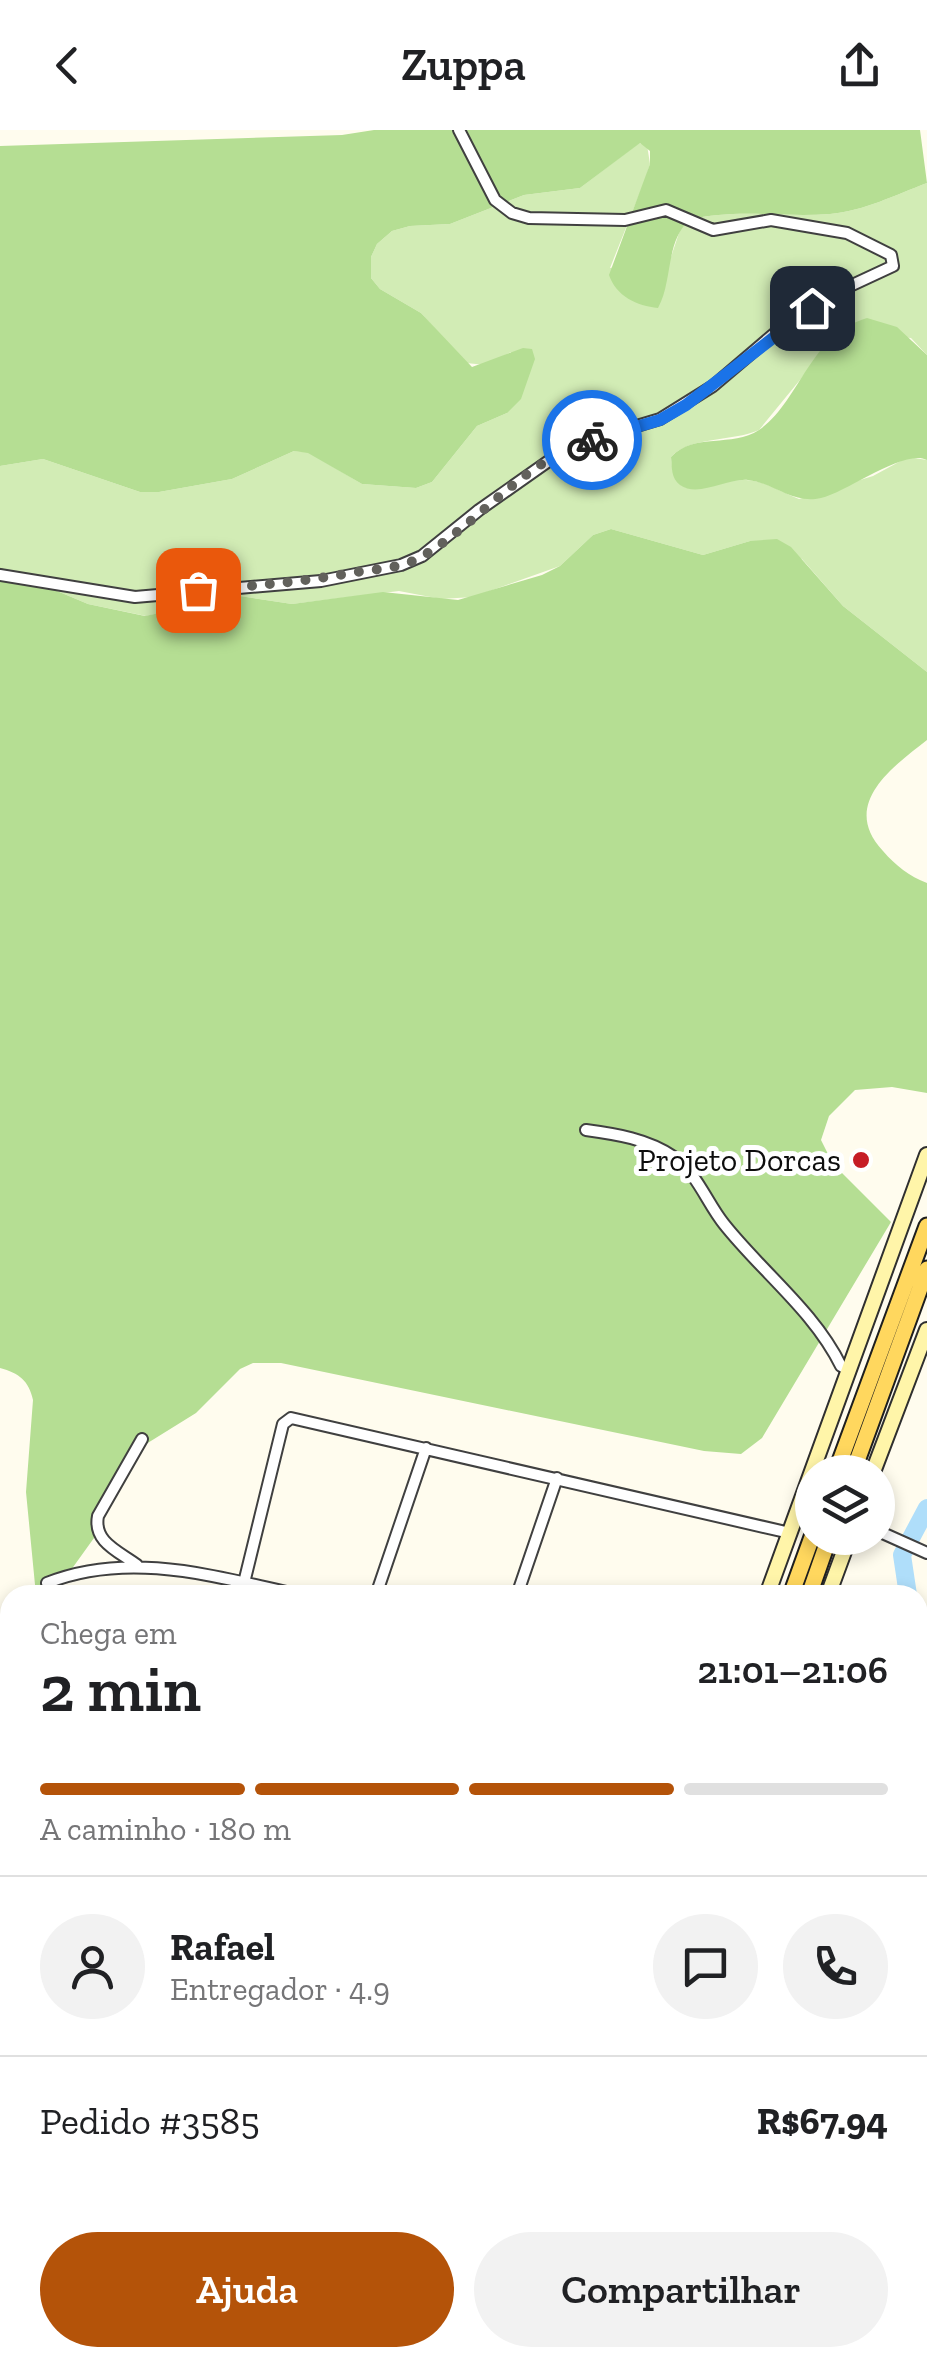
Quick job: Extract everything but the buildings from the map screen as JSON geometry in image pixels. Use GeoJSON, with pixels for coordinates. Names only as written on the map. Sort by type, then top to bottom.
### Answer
{"type":"FeatureCollection","features":[{"type":"Feature","properties":{"kind":"main road"},"geometry":{"type":"LineString","coordinates":[[770,1585],[927,1155]]}},
{"type":"Feature","properties":{"kind":"main road"},"geometry":{"type":"LineString","coordinates":[[842,1455],[927,1226]]}},
{"type":"Feature","properties":{"kind":"main road"},"geometry":{"type":"LineString","coordinates":[[859,1455],[927,1268]]}},
{"type":"Feature","properties":{"kind":"main road"},"geometry":{"type":"LineString","coordinates":[[879,1455],[927,1330]]}},
{"type":"Feature","properties":{"kind":"main road"},"geometry":{"type":"LineString","coordinates":[[795,1585],[806,1555]]}},
{"type":"Feature","properties":{"kind":"main road"},"geometry":{"type":"LineString","coordinates":[[813,1585],[824,1555]]}},
{"type":"Feature","properties":{"kind":"main road"},"geometry":{"type":"LineString","coordinates":[[832,1585],[843,1555]]}},
{"type":"Feature","properties":{"kind":"street"},"geometry":{"type":"LineString","coordinates":[[0,575],[134,597],[321,581],[400,565],[422,556],[570,446],[660,420],[713,386],[788,322],[835,293],[893,266],[891,255],[869,240],[771,220],[713,230],[666,210],[624,220],[529,218],[512,213],[495,200],[459,130]]}},
{"type":"Feature","properties":{"kind":"street"},"geometry":{"type":"LineString","coordinates":[[586,1130],[644,1142],[674,1157],[689,1171],[722,1221],[792,1298],[841,1366],[850,1371]]}},
{"type":"Feature","properties":{"kind":"street"},"geometry":{"type":"LineString","coordinates":[[243,1585],[286,1418],[790,1533]]}},
{"type":"Feature","properties":{"kind":"street"},"geometry":{"type":"LineString","coordinates":[[137,1565],[98,1537],[96,1528],[98,1516],[142,1439]]}},
{"type":"Feature","properties":{"kind":"street"},"geometry":{"type":"LineString","coordinates":[[379,1585],[426,1448]]}},
{"type":"Feature","properties":{"kind":"street"},"geometry":{"type":"LineString","coordinates":[[520,1585],[557,1478]]}},
{"type":"Feature","properties":{"kind":"street"},"geometry":{"type":"LineString","coordinates":[[895,1537],[922,1550]]}},
{"type":"Feature","properties":{"kind":"street"},"geometry":{"type":"LineString","coordinates":[[47,1584],[67,1576],[137,1565],[224,1585]]}},
{"type":"Feature","properties":{"kind":"green space"},"geometry":{"type":"Polygon","coordinates":[[[374,130],[920,130],[927,183],[843,212],[725,215],[689,220],[676,240],[658,308],[628,299],[609,275],[650,164],[650,151],[640,143],[580,188],[524,195],[450,224],[392,231],[377,244],[371,257],[371,278],[380,289],[421,313],[472,367],[523,348],[532,349],[535,359],[521,399],[507,413],[477,426],[432,482],[416,488],[362,484],[308,453],[294,451],[232,479],[159,492],[140,492],[43,459],[0,466],[0,146],[342,135],[374,130]]]}},
{"type":"Feature","properties":{"kind":"green space"},"geometry":{"type":"Polygon","coordinates":[[[639,143],[647,145],[650,164],[610,268],[671,257],[681,227],[689,220],[725,215],[843,212],[927,183],[927,355],[911,338],[840,331],[759,430],[700,442],[671,457],[679,484],[688,488],[746,480],[799,499],[873,476],[908,457],[927,460],[927,672],[843,606],[802,559],[750,541],[703,555],[611,529],[593,535],[560,566],[473,597],[441,599],[399,591],[292,604],[240,596],[146,616],[88,604],[0,567],[0,466],[43,459],[140,492],[159,492],[232,479],[294,451],[308,452],[362,484],[416,488],[432,482],[477,426],[507,413],[511,352],[486,365],[466,363],[421,313],[380,289],[371,278],[371,257],[377,244],[392,231],[410,226],[450,224],[524,195],[580,188],[639,143]]]}},
{"type":"Feature","properties":{"kind":"green space"},"geometry":{"type":"Polygon","coordinates":[[[867,318],[897,327],[927,355],[927,460],[905,460],[832,494],[811,499],[748,480],[704,489],[687,488],[677,482],[671,457],[680,449],[759,430],[785,403],[831,339],[867,318]]]}},
{"type":"Feature","properties":{"kind":"green space"},"geometry":{"type":"Polygon","coordinates":[[[611,529],[703,555],[750,541],[777,539],[791,547],[843,606],[927,672],[927,740],[875,789],[867,818],[871,834],[888,856],[927,883],[927,1093],[892,1087],[855,1090],[829,1116],[821,1140],[833,1164],[891,1222],[762,1438],[741,1454],[704,1451],[281,1363],[253,1363],[240,1369],[196,1413],[138,1449],[94,1538],[60,1585],[35,1585],[26,1492],[33,1400],[22,1379],[0,1368],[0,567],[88,604],[145,616],[240,596],[292,604],[383,592],[458,600],[542,575],[560,566],[593,535],[611,529]]]}},
{"type":"Feature","properties":{"kind":"waterway"},"geometry":{"type":"LineString","coordinates":[[906,1585],[902,1555],[927,1508]]}},
{"type":"Feature","properties":{"kind":"way so far"},"geometry":{"type":"LineString","coordinates":[[198,590],[281,586],[400,565],[422,556],[570,446],[592,440]]}},
{"type":"Feature","properties":{"kind":"place","name":"Projeto Dorcas"},"geometry":{"type":"Point","coordinates":[861,1160]}},
{"type":"Feature","properties":{"kind":"route"},"geometry":{"type":"LineString","coordinates":[[592,440],[660,420],[686,405],[788,322],[812,308]]}}]}
